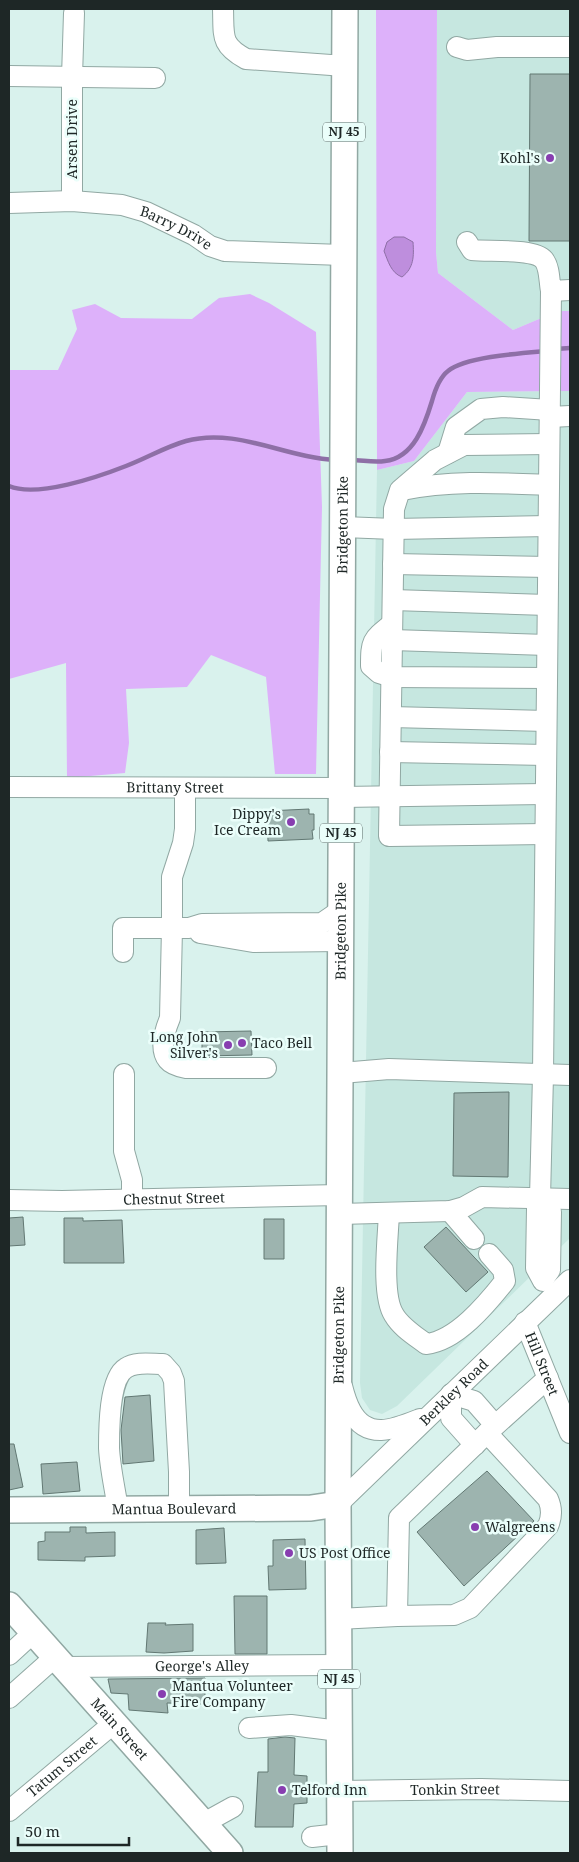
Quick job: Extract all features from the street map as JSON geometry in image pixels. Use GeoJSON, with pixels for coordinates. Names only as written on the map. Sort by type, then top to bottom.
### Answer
{"type":"FeatureCollection","features":[{"type":"Feature","properties":{"kind":"main road","name":"Bridgeton Pike"},"geometry":{"type":"LineString","coordinates":[[340,1844],[338,1504],[345,9]]}},
{"type":"Feature","properties":{"kind":"main road","name":"Mantua Boulevard"},"geometry":{"type":"LineString","coordinates":[[9,1510],[311,1508],[338,1504]]}},
{"type":"Feature","properties":{"kind":"main road","name":"Main Street"},"geometry":{"type":"LineString","coordinates":[[9,1605],[230,1853]]}},
{"type":"Feature","properties":{"kind":"street"},"geometry":{"type":"LineString","coordinates":[[223,9],[224,36],[227,45],[246,59],[345,66]]}},
{"type":"Feature","properties":{"kind":"street","name":"Arsen Drive"},"geometry":{"type":"LineString","coordinates":[[72,201],[74,13]]}},
{"type":"Feature","properties":{"kind":"street"},"geometry":{"type":"LineString","coordinates":[[457,47],[467,50],[497,47],[570,47]]}},
{"type":"Feature","properties":{"kind":"street"},"geometry":{"type":"LineString","coordinates":[[9,76],[155,78]]}},
{"type":"Feature","properties":{"kind":"street","name":"Barry Drive"},"geometry":{"type":"LineString","coordinates":[[9,203],[72,201],[122,206],[146,212],[194,235],[210,246],[225,251],[343,255]]}},
{"type":"Feature","properties":{"kind":"street"},"geometry":{"type":"LineString","coordinates":[[467,242],[472,250],[530,253],[539,256],[544,260],[560,290],[549,444],[543,1074],[540,1198],[536,1208],[536,1268],[543,1281],[541,1308]]}},
{"type":"Feature","properties":{"kind":"street"},"geometry":{"type":"LineString","coordinates":[[448,453],[456,427],[481,409],[503,407],[570,416]]}},
{"type":"Feature","properties":{"kind":"street"},"geometry":{"type":"LineString","coordinates":[[545,834],[389,836],[394,509],[400,490],[435,460],[464,445],[549,444]]}},
{"type":"Feature","properties":{"kind":"street"},"geometry":{"type":"LineString","coordinates":[[400,490],[429,484],[549,485]]}},
{"type":"Feature","properties":{"kind":"street"},"geometry":{"type":"LineString","coordinates":[[342,527],[394,529],[548,526]]}},
{"type":"Feature","properties":{"kind":"street"},"geometry":{"type":"LineString","coordinates":[[393,564],[548,567]]}},
{"type":"Feature","properties":{"kind":"street"},"geometry":{"type":"LineString","coordinates":[[393,600],[546,605]]}},
{"type":"Feature","properties":{"kind":"street"},"geometry":{"type":"LineString","coordinates":[[392,632],[547,645]]}},
{"type":"Feature","properties":{"kind":"street"},"geometry":{"type":"LineString","coordinates":[[392,677],[546,678]]}},
{"type":"Feature","properties":{"kind":"street"},"geometry":{"type":"LineString","coordinates":[[391,716],[546,720]]}},
{"type":"Feature","properties":{"kind":"street"},"geometry":{"type":"LineString","coordinates":[[390,752],[546,755]]}},
{"type":"Feature","properties":{"kind":"street","name":"Brittany Street"},"geometry":{"type":"LineString","coordinates":[[9,787],[184,788],[342,792],[390,796],[545,794]]}},
{"type":"Feature","properties":{"kind":"street"},"geometry":{"type":"LineString","coordinates":[[184,788],[185,829],[183,843],[172,877],[180,928],[170,1012],[164,1030],[164,1051],[169,1061],[177,1066],[186,1068],[266,1064]]}},
{"type":"Feature","properties":{"kind":"street"},"geometry":{"type":"LineString","coordinates":[[123,952],[123,928],[180,928],[202,924],[322,923],[341,910]]}},
{"type":"Feature","properties":{"kind":"street"},"geometry":{"type":"LineString","coordinates":[[180,928],[201,934],[253,942],[341,941]]}},
{"type":"Feature","properties":{"kind":"street"},"geometry":{"type":"LineString","coordinates":[[341,1073],[389,1069],[570,1075]]}},
{"type":"Feature","properties":{"kind":"street"},"geometry":{"type":"LineString","coordinates":[[124,1074],[124,1151],[132,1180],[132,1199]]}},
{"type":"Feature","properties":{"kind":"street","name":"Chestnut Street"},"geometry":{"type":"LineString","coordinates":[[9,1200],[132,1199],[340,1204],[389,1213],[450,1211],[464,1207],[482,1197],[570,1199]]}},
{"type":"Feature","properties":{"kind":"street"},"geometry":{"type":"LineString","coordinates":[[450,1211],[474,1239]]}},
{"type":"Feature","properties":{"kind":"street"},"geometry":{"type":"LineString","coordinates":[[389,1213],[386,1283],[389,1302],[393,1314],[407,1330],[426,1344],[444,1340],[455,1333],[494,1295],[505,1281],[503,1270],[489,1254]]}},
{"type":"Feature","properties":{"kind":"street","name":"Berkley Road"},"geometry":{"type":"LineString","coordinates":[[338,1504],[570,1280]]}},
{"type":"Feature","properties":{"kind":"street","name":"Hill Street"},"geometry":{"type":"LineString","coordinates":[[525,1322],[570,1433]]}},
{"type":"Feature","properties":{"kind":"street"},"geometry":{"type":"LineString","coordinates":[[118,1509],[109,1449],[112,1395],[116,1382],[125,1368],[134,1364],[163,1364],[171,1373],[174,1381],[179,1509]]}},
{"type":"Feature","properties":{"kind":"street"},"geometry":{"type":"LineString","coordinates":[[397,1616],[399,1518],[486,1434],[548,1378]]}},
{"type":"Feature","properties":{"kind":"street"},"geometry":{"type":"LineString","coordinates":[[340,1380],[350,1411],[366,1428],[381,1431],[393,1430],[429,1416]]}},
{"type":"Feature","properties":{"kind":"street"},"geometry":{"type":"LineString","coordinates":[[338,1619],[454,1615],[470,1608],[548,1526],[551,1520],[551,1506],[548,1499],[486,1434],[451,1418],[451,1394],[474,1401],[486,1434]]}},
{"type":"Feature","properties":{"kind":"street"},"geometry":{"type":"LineString","coordinates":[[9,1656],[34,1632]]}},
{"type":"Feature","properties":{"kind":"street"},"geometry":{"type":"LineString","coordinates":[[9,1698],[60,1662]]}},
{"type":"Feature","properties":{"kind":"street","name":"George's Alley"},"geometry":{"type":"LineString","coordinates":[[60,1662],[339,1665]]}},
{"type":"Feature","properties":{"kind":"street","name":"Tatum Street"},"geometry":{"type":"LineString","coordinates":[[9,1811],[114,1723]]}},
{"type":"Feature","properties":{"kind":"street"},"geometry":{"type":"LineString","coordinates":[[249,1728],[290,1726],[339,1731]]}},
{"type":"Feature","properties":{"kind":"street","name":"Tonkin Street"},"geometry":{"type":"LineString","coordinates":[[339,1791],[481,1788],[570,1790]]}},
{"type":"Feature","properties":{"kind":"street"},"geometry":{"type":"LineString","coordinates":[[204,1823],[233,1807]]}},
{"type":"Feature","properties":{"kind":"street"},"geometry":{"type":"LineString","coordinates":[[312,1837],[340,1844]]}},
{"type":"Feature","properties":{"kind":"shaded area"},"geometry":{"type":"Polygon","coordinates":[[[376,9],[437,9],[436,252],[438,273],[513,330],[558,311],[570,311],[570,391],[467,392],[414,461],[377,470],[376,9]]]}},
{"type":"Feature","properties":{"kind":"shaded area"},"geometry":{"type":"Polygon","coordinates":[[[437,9],[570,9],[570,311],[558,311],[513,330],[438,273],[436,252],[437,9]]]}},
{"type":"Feature","properties":{"kind":"shaded area"},"geometry":{"type":"Polygon","coordinates":[[[394,237],[404,237],[413,242],[411,266],[402,277],[393,270],[384,251],[387,242],[394,237]]]}},
{"type":"Feature","properties":{"kind":"shaded area"},"geometry":{"type":"Polygon","coordinates":[[[250,294],[269,303],[316,332],[322,507],[316,774],[275,774],[266,677],[211,655],[187,687],[126,689],[129,743],[125,773],[67,778],[66,663],[9,679],[9,370],[58,370],[77,329],[72,310],[95,304],[121,318],[192,319],[219,298],[250,294]]]}},
{"type":"Feature","properties":{"kind":"shaded area"},"geometry":{"type":"Polygon","coordinates":[[[570,391],[570,1238],[397,1406],[382,1414],[370,1410],[362,1398],[360,1383],[377,470],[414,461],[467,392],[570,391]]]}},
{"type":"Feature","properties":{"kind":"building","name":"Kohl's"},"geometry":{"type":"Polygon","coordinates":[[[530,74],[570,74],[570,241],[529,241],[530,74]]]}},
{"type":"Feature","properties":{"kind":"building","name":"Dippy's Ice Cream"},"geometry":{"type":"Polygon","coordinates":[[[309,809],[309,814],[314,814],[313,839],[268,841],[267,811],[309,809]]]}},
{"type":"Feature","properties":{"kind":"building"},"geometry":{"type":"Polygon","coordinates":[[[251,1031],[252,1055],[202,1056],[202,1032],[251,1031]]]}},
{"type":"Feature","properties":{"kind":"building"},"geometry":{"type":"Polygon","coordinates":[[[509,1092],[508,1177],[453,1176],[454,1093],[509,1092]]]}},
{"type":"Feature","properties":{"kind":"building"},"geometry":{"type":"Polygon","coordinates":[[[23,1217],[25,1245],[9,1246],[9,1218],[23,1217]]]}},
{"type":"Feature","properties":{"kind":"building"},"geometry":{"type":"Polygon","coordinates":[[[64,1218],[83,1218],[83,1221],[122,1220],[124,1263],[64,1263],[64,1218]]]}},
{"type":"Feature","properties":{"kind":"building"},"geometry":{"type":"Polygon","coordinates":[[[264,1219],[284,1219],[284,1259],[264,1259],[264,1219]]]}},
{"type":"Feature","properties":{"kind":"building"},"geometry":{"type":"Polygon","coordinates":[[[446,1227],[488,1272],[466,1292],[424,1247],[446,1227]]]}},
{"type":"Feature","properties":{"kind":"building"},"geometry":{"type":"Polygon","coordinates":[[[150,1395],[154,1461],[123,1464],[121,1430],[125,1397],[150,1395]]]}},
{"type":"Feature","properties":{"kind":"building"},"geometry":{"type":"Polygon","coordinates":[[[9,1444],[14,1444],[23,1487],[9,1490],[9,1444]]]}},
{"type":"Feature","properties":{"kind":"building"},"geometry":{"type":"Polygon","coordinates":[[[77,1462],[80,1491],[43,1494],[41,1464],[77,1462]]]}},
{"type":"Feature","properties":{"kind":"building","name":"Walgreens"},"geometry":{"type":"Polygon","coordinates":[[[487,1471],[534,1521],[464,1586],[417,1532],[487,1471]]]}},
{"type":"Feature","properties":{"kind":"building"},"geometry":{"type":"Polygon","coordinates":[[[70,1527],[86,1527],[86,1533],[115,1532],[115,1556],[85,1557],[85,1561],[38,1560],[38,1542],[45,1541],[45,1532],[70,1532],[70,1527]]]}},
{"type":"Feature","properties":{"kind":"building"},"geometry":{"type":"Polygon","coordinates":[[[224,1528],[226,1563],[196,1564],[196,1530],[224,1528]]]}},
{"type":"Feature","properties":{"kind":"building","name":"US Post Office"},"geometry":{"type":"Polygon","coordinates":[[[305,1539],[306,1589],[269,1590],[268,1566],[273,1566],[273,1540],[305,1539]]]}},
{"type":"Feature","properties":{"kind":"building"},"geometry":{"type":"Polygon","coordinates":[[[234,1596],[267,1596],[267,1654],[235,1654],[234,1596]]]}},
{"type":"Feature","properties":{"kind":"building"},"geometry":{"type":"Polygon","coordinates":[[[148,1623],[166,1623],[165,1625],[193,1624],[193,1651],[146,1652],[148,1623]]]}},
{"type":"Feature","properties":{"kind":"building","name":"Mantua Volunteer Fire Company"},"geometry":{"type":"Polygon","coordinates":[[[205,1678],[205,1704],[167,1703],[168,1713],[129,1710],[128,1694],[111,1693],[108,1679],[205,1678]]]}},
{"type":"Feature","properties":{"kind":"building","name":"Telford Inn"},"geometry":{"type":"Polygon","coordinates":[[[295,1738],[294,1775],[307,1776],[307,1803],[294,1804],[293,1827],[255,1827],[258,1772],[268,1772],[268,1739],[295,1738]]]}},
{"type":"Feature","properties":{"kind":"waterway"},"geometry":{"type":"LineString","coordinates":[[555,349],[570,348]]}},
{"type":"Feature","properties":{"kind":"waterway"},"geometry":{"type":"LineString","coordinates":[[351,460],[381,462],[395,459],[404,454],[411,447],[422,429],[440,381],[448,371],[456,366],[480,359],[545,351]]}},
{"type":"Feature","properties":{"kind":"waterway"},"geometry":{"type":"LineString","coordinates":[[9,486],[21,489],[35,489],[68,485],[114,471],[178,443],[205,438],[242,440],[298,454],[336,460]]}},
{"type":"Feature","properties":{"kind":"place","name":"Kohl's"},"geometry":{"type":"Point","coordinates":[550,158]}},
{"type":"Feature","properties":{"kind":"place","name":"Dippy's Ice Cream"},"geometry":{"type":"Point","coordinates":[291,822]}},
{"type":"Feature","properties":{"kind":"place","name":"Taco Bell"},"geometry":{"type":"Point","coordinates":[242,1043]}},
{"type":"Feature","properties":{"kind":"place","name":"Long John Silver's"},"geometry":{"type":"Point","coordinates":[228,1045]}},
{"type":"Feature","properties":{"kind":"place","name":"Walgreens"},"geometry":{"type":"Point","coordinates":[475,1527]}},
{"type":"Feature","properties":{"kind":"place","name":"US Post Office"},"geometry":{"type":"Point","coordinates":[289,1553]}},
{"type":"Feature","properties":{"kind":"place","name":"Mantua Volunteer Fire Company"},"geometry":{"type":"Point","coordinates":[162,1694]}},
{"type":"Feature","properties":{"kind":"place","name":"Telford Inn"},"geometry":{"type":"Point","coordinates":[282,1790]}}]}
